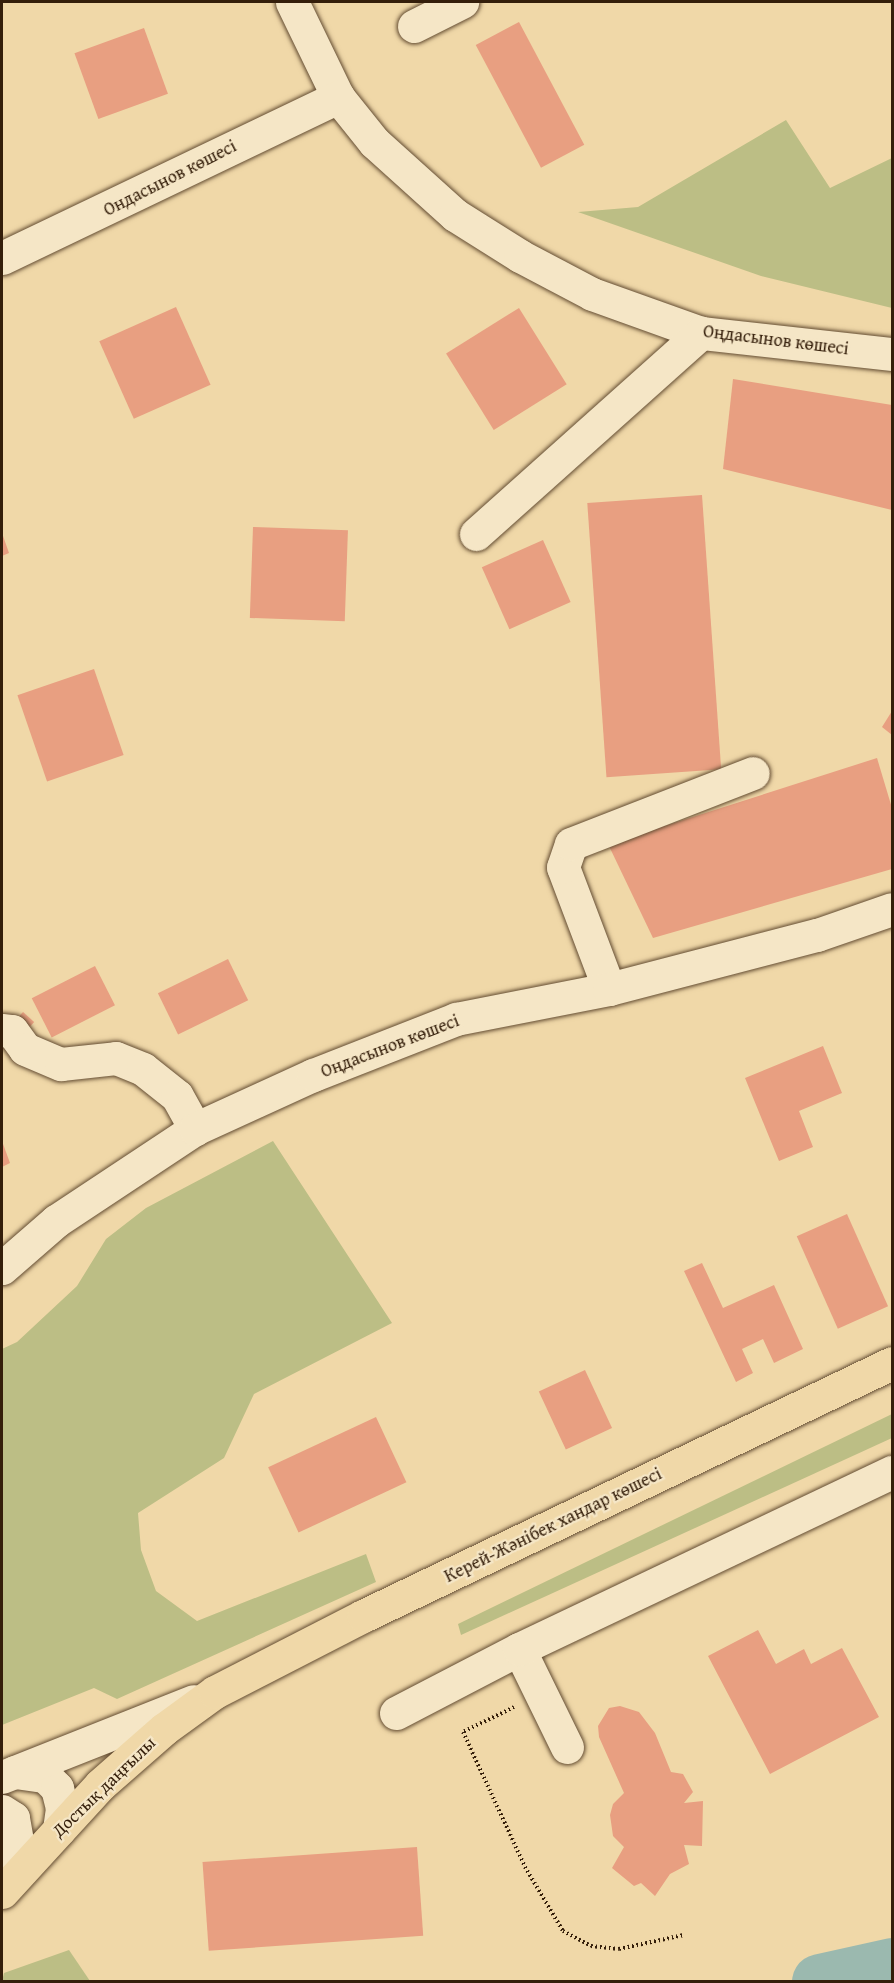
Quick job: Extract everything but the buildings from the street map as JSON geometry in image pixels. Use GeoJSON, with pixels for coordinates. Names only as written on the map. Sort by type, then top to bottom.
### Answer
{"type":"FeatureCollection","features":[{"type":"Feature","properties":{"kind":"main road","name":"Керей-Жәнібек хандар көшесі"},"geometry":{"type":"LineString","coordinates":[[215,1692],[344,1625],[892,1363]]}},
{"type":"Feature","properties":{"kind":"main road","name":"Достық даңғылы"},"geometry":{"type":"LineString","coordinates":[[2,1892],[100,1785],[164,1729],[215,1692]]}},
{"type":"Feature","properties":{"kind":"street","name":"Оңдасынов көшесі"},"geometry":{"type":"LineString","coordinates":[[292,2],[338,97],[374,142],[455,215],[520,256],[592,294],[701,333],[892,354]]}},
{"type":"Feature","properties":{"kind":"street"},"geometry":{"type":"LineString","coordinates":[[414,26],[462,2]]}},
{"type":"Feature","properties":{"kind":"street","name":"Ондасынов көшесі"},"geometry":{"type":"LineString","coordinates":[[2,258],[338,97]]}},
{"type":"Feature","properties":{"kind":"street"},"geometry":{"type":"LineString","coordinates":[[476,534],[701,333]]}},
{"type":"Feature","properties":{"kind":"street"},"geometry":{"type":"LineString","coordinates":[[609,990],[563,867],[571,844],[753,773]]}},
{"type":"Feature","properties":{"kind":"street","name":"Оңдасынов көшесі"},"geometry":{"type":"LineString","coordinates":[[2,1268],[56,1221],[195,1129],[313,1075],[456,1018],[609,990],[817,935],[892,909]]}},
{"type":"Feature","properties":{"kind":"street"},"geometry":{"type":"LineString","coordinates":[[10,1042],[61,1064],[116,1058],[144,1069],[177,1096],[195,1129]]}},
{"type":"Feature","properties":{"kind":"street"},"geometry":{"type":"LineString","coordinates":[[396,1713],[519,1649],[892,1472]]}},
{"type":"Feature","properties":{"kind":"street"},"geometry":{"type":"LineString","coordinates":[[519,1649],[567,1747]]}},
{"type":"Feature","properties":{"kind":"street"},"geometry":{"type":"LineString","coordinates":[[8,1774],[215,1692]]}},
{"type":"Feature","properties":{"kind":"street"},"geometry":{"type":"LineString","coordinates":[[8,1774],[45,1776],[57,1788],[62,1809],[59,1830]]}},
{"type":"Feature","properties":{"kind":"street"},"geometry":{"type":"LineString","coordinates":[[2,1811],[13,1818],[17,1840],[2,1886]]}},
{"type":"Feature","properties":{"kind":"path"},"geometry":{"type":"LineString","coordinates":[[542,1694],[463,1732],[535,1885],[562,1931],[591,1946],[619,1949],[684,1935]]}},
{"type":"Feature","properties":{"kind":"green space"},"geometry":{"type":"Polygon","coordinates":[[[786,120],[830,188],[892,158],[892,308],[761,276],[578,212],[638,207],[786,120]]]}},
{"type":"Feature","properties":{"kind":"green space"},"geometry":{"type":"Polygon","coordinates":[[[273,1141],[392,1323],[254,1394],[224,1458],[138,1513],[141,1550],[156,1591],[197,1621],[366,1554],[376,1582],[117,1699],[94,1688],[2,1725],[2,1349],[17,1342],[77,1286],[106,1239],[146,1208],[273,1141]]]}},
{"type":"Feature","properties":{"kind":"green space"},"geometry":{"type":"Polygon","coordinates":[[[892,1414],[892,1438],[461,1635],[458,1624],[892,1414]]]}},
{"type":"Feature","properties":{"kind":"green space"},"geometry":{"type":"Polygon","coordinates":[[[69,1950],[90,1981],[2,1981],[4,1973],[69,1950]]]}},
{"type":"Feature","properties":{"kind":"waterway"},"geometry":{"type":"LineString","coordinates":[[820,1982],[892,1966]]}}]}
